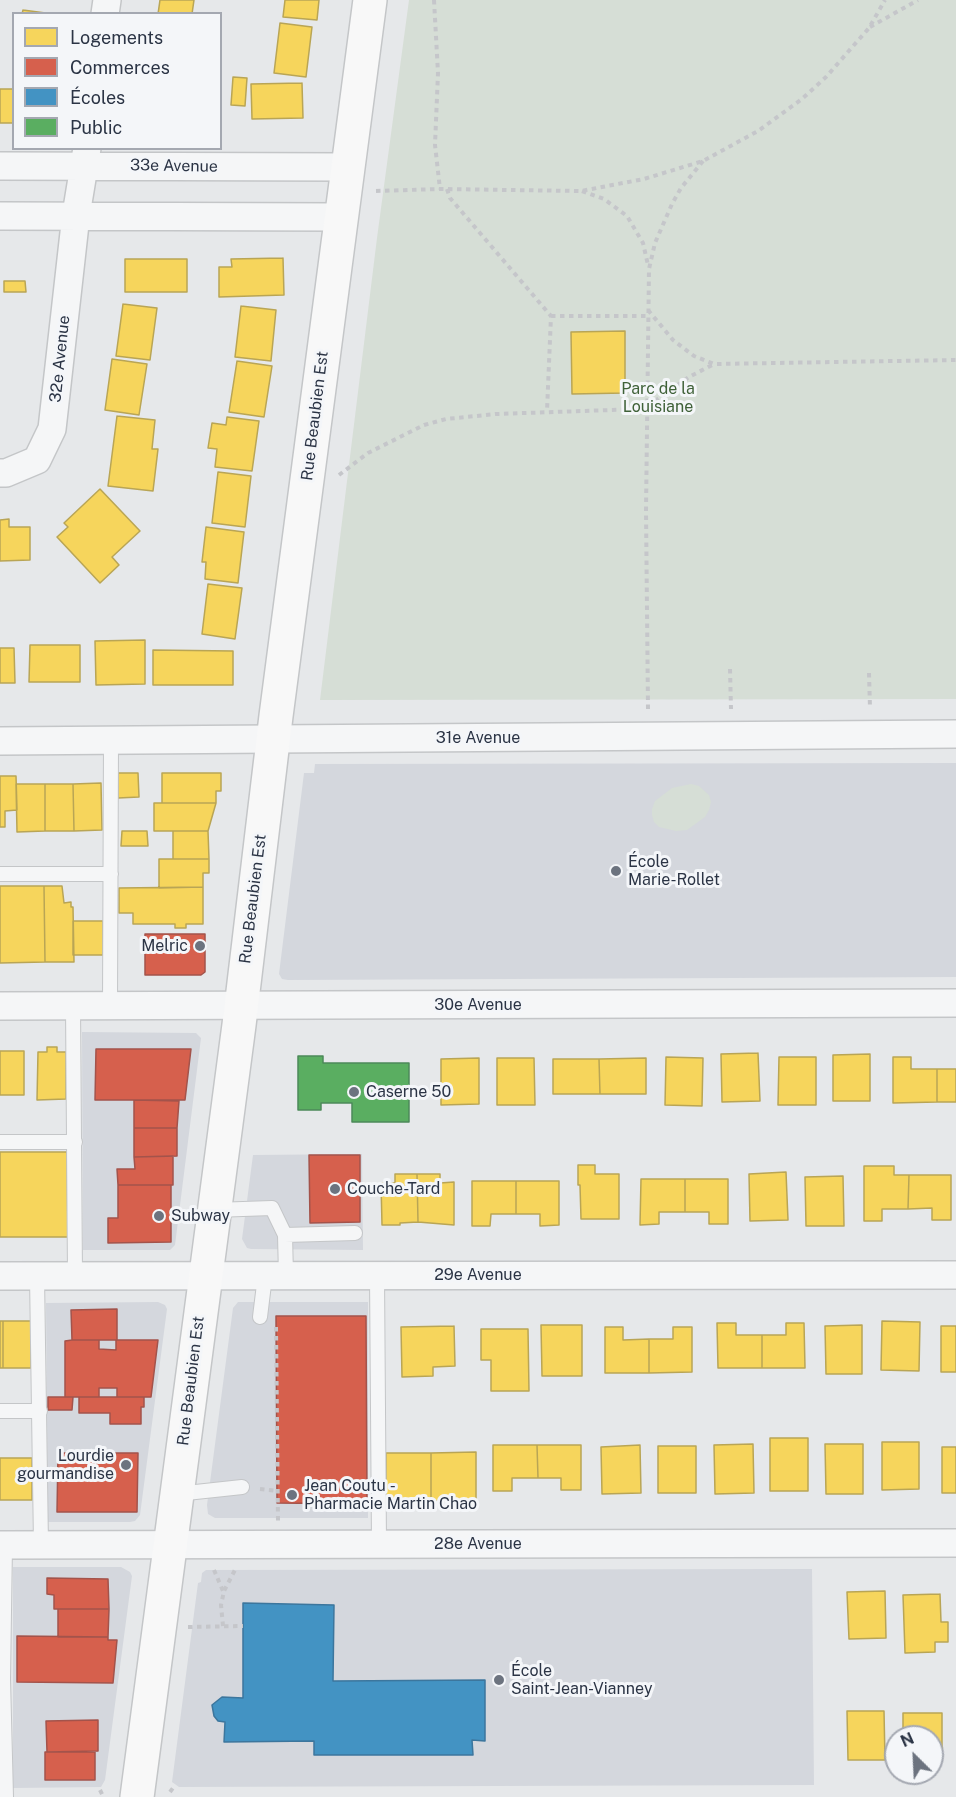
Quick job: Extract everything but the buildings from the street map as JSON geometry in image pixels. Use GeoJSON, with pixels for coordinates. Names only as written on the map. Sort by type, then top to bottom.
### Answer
{"type":"FeatureCollection","features":[{"type":"Feature","properties":{"kind":"street","name":"Rue Beaubien Est"},"geometry":{"type":"LineString","coordinates":[[137,1797],[370,0]]}},
{"type":"Feature","properties":{"kind":"street","name":"33e Avenue"},"geometry":{"type":"LineString","coordinates":[[0,166],[86,157],[348,167]]}},
{"type":"Feature","properties":{"kind":"street","name":"32e Avenue"},"geometry":{"type":"LineString","coordinates":[[0,473],[6,473],[37,459],[52,429],[76,215],[86,157]]}},
{"type":"Feature","properties":{"kind":"street"},"geometry":{"type":"LineString","coordinates":[[0,216],[341,217]]}},
{"type":"Feature","properties":{"kind":"street","name":"31e Avenue"},"geometry":{"type":"LineString","coordinates":[[0,741],[956,734]]}},
{"type":"Feature","properties":{"kind":"street","name":"30e Avenue"},"geometry":{"type":"LineString","coordinates":[[0,1006],[956,1003]]}},
{"type":"Feature","properties":{"kind":"street","name":"29e Avenue"},"geometry":{"type":"LineString","coordinates":[[0,1276],[956,1275]]}},
{"type":"Feature","properties":{"kind":"street","name":"28e Avenue"},"geometry":{"type":"LineString","coordinates":[[2,1545],[956,1543]]}},
{"type":"Feature","properties":{"kind":"lane"},"geometry":{"type":"LineString","coordinates":[[110,1005],[111,741]]}},
{"type":"Feature","properties":{"kind":"lane"},"geometry":{"type":"LineString","coordinates":[[0,874],[111,874]]}},
{"type":"Feature","properties":{"kind":"lane"},"geometry":{"type":"LineString","coordinates":[[73,1005],[75,1276]]}},
{"type":"Feature","properties":{"kind":"lane"},"geometry":{"type":"LineString","coordinates":[[0,1142],[75,1142]]}},
{"type":"Feature","properties":{"kind":"lane"},"geometry":{"type":"LineString","coordinates":[[214,1210],[272,1208],[285,1235],[275,1276],[260,1317]]}},
{"type":"Feature","properties":{"kind":"lane"},"geometry":{"type":"LineString","coordinates":[[285,1235],[355,1233]]}},
{"type":"Feature","properties":{"kind":"lane"},"geometry":{"type":"LineString","coordinates":[[377,1275],[379,1544]]}},
{"type":"Feature","properties":{"kind":"lane"},"geometry":{"type":"LineString","coordinates":[[37,1276],[41,1545]]}},
{"type":"Feature","properties":{"kind":"lane"},"geometry":{"type":"LineString","coordinates":[[0,1411],[40,1411]]}},
{"type":"Feature","properties":{"kind":"lane"},"geometry":{"type":"LineString","coordinates":[[177,1494],[242,1487]]}},
{"type":"Feature","properties":{"kind":"lane"},"geometry":{"type":"LineString","coordinates":[[2,1545],[2,1679],[6,1797]]}},
{"type":"Feature","properties":{"kind":"path"},"geometry":{"type":"LineString","coordinates":[[434,0],[438,73],[435,145],[440,189]]}},
{"type":"Feature","properties":{"kind":"path"},"geometry":{"type":"LineString","coordinates":[[376,191],[440,189],[581,191],[644,179],[704,160],[758,131],[802,99],[826,77],[869,28],[885,0]]}},
{"type":"Feature","properties":{"kind":"path"},"geometry":{"type":"LineString","coordinates":[[869,28],[918,0]]}},
{"type":"Feature","properties":{"kind":"path"},"geometry":{"type":"LineString","coordinates":[[648,709],[646,511],[649,268],[655,243],[668,212],[681,188],[704,160]]}},
{"type":"Feature","properties":{"kind":"path"},"geometry":{"type":"LineString","coordinates":[[447,189],[450,198],[551,316],[547,411]]}},
{"type":"Feature","properties":{"kind":"path"},"geometry":{"type":"LineString","coordinates":[[581,191],[604,199],[627,216],[643,243],[649,268]]}},
{"type":"Feature","properties":{"kind":"path"},"geometry":{"type":"LineString","coordinates":[[648,309],[673,340],[694,356],[714,364],[956,360]]}},
{"type":"Feature","properties":{"kind":"path"},"geometry":{"type":"LineString","coordinates":[[551,316],[648,316]]}},
{"type":"Feature","properties":{"kind":"path"},"geometry":{"type":"LineString","coordinates":[[339,475],[368,453],[424,425],[446,419],[547,411],[640,408],[714,364]]}},
{"type":"Feature","properties":{"kind":"path"},"geometry":{"type":"LineString","coordinates":[[730,669],[731,709]]}},
{"type":"Feature","properties":{"kind":"path"},"geometry":{"type":"LineString","coordinates":[[869,673],[870,708]]}},
{"type":"Feature","properties":{"kind":"path"},"geometry":{"type":"LineString","coordinates":[[276,1316],[278,1521]]}},
{"type":"Feature","properties":{"kind":"path"},"geometry":{"type":"LineString","coordinates":[[212,1568],[224,1591]]}},
{"type":"Feature","properties":{"kind":"path"},"geometry":{"type":"LineString","coordinates":[[224,1626],[221,1605],[224,1591],[237,1568]]}},
{"type":"Feature","properties":{"kind":"path"},"geometry":{"type":"LineString","coordinates":[[188,1627],[243,1626]]}},
{"type":"Feature","properties":{"kind":"path"},"geometry":{"type":"LineString","coordinates":[[100,1790],[103,1796]]}},
{"type":"Feature","properties":{"kind":"shaded area","name":"École Marie-Rollet"},"geometry":{"type":"Polygon","coordinates":[[[956,763],[956,977],[288,980],[282,979],[279,974],[304,773],[314,773],[315,764],[956,763]]]}},
{"type":"Feature","properties":{"kind":"shaded area"},"geometry":{"type":"Polygon","coordinates":[[[82,1032],[196,1033],[201,1038],[175,1245],[170,1250],[83,1250],[82,1032]]]}},
{"type":"Feature","properties":{"kind":"shaded area"},"geometry":{"type":"Polygon","coordinates":[[[362,1154],[363,1250],[247,1248],[242,1239],[253,1155],[362,1154]]]}},
{"type":"Feature","properties":{"kind":"shaded area"},"geometry":{"type":"Polygon","coordinates":[[[158,1302],[165,1305],[167,1309],[140,1515],[135,1521],[130,1522],[48,1522],[46,1303],[158,1302]]]}},
{"type":"Feature","properties":{"kind":"shaded area"},"geometry":{"type":"Polygon","coordinates":[[[238,1302],[368,1302],[368,1518],[215,1518],[208,1514],[207,1505],[233,1308],[238,1302]]]}},
{"type":"Feature","properties":{"kind":"shaded area"},"geometry":{"type":"Polygon","coordinates":[[[13,1567],[121,1567],[130,1572],[132,1576],[105,1780],[101,1787],[13,1788],[13,1567]]]}},
{"type":"Feature","properties":{"kind":"shaded area","name":"École Saint-Jean-Vianney"},"geometry":{"type":"Polygon","coordinates":[[[812,1569],[814,1785],[179,1787],[172,1782],[198,1583],[201,1582],[202,1573],[206,1570],[812,1569]]]}},
{"type":"Feature","properties":{"kind":"green space","name":"Parc de la Louisiane"},"geometry":{"type":"Polygon","coordinates":[[[409,0],[956,0],[956,699],[320,700],[409,0]]]}},
{"type":"Feature","properties":{"kind":"green space"},"geometry":{"type":"Polygon","coordinates":[[[691,784],[699,786],[709,795],[711,802],[705,817],[687,830],[676,831],[659,827],[652,815],[655,801],[672,788],[691,784]]]}},
{"type":"Feature","properties":{"kind":"place","name":"École Marie-Rollet"},"geometry":{"type":"Point","coordinates":[616,871]}},
{"type":"Feature","properties":{"kind":"place","name":"Melric"},"geometry":{"type":"Point","coordinates":[200,946]}},
{"type":"Feature","properties":{"kind":"place","name":"Caserne 50"},"geometry":{"type":"Point","coordinates":[354,1092]}},
{"type":"Feature","properties":{"kind":"place","name":"Couche-Tard"},"geometry":{"type":"Point","coordinates":[335,1189]}},
{"type":"Feature","properties":{"kind":"place","name":"Subway"},"geometry":{"type":"Point","coordinates":[159,1216]}},
{"type":"Feature","properties":{"kind":"place","name":"Lourdie gourmandise"},"geometry":{"type":"Point","coordinates":[126,1465]}},
{"type":"Feature","properties":{"kind":"place","name":"Jean Coutu - Pharmacie Martin Chao"},"geometry":{"type":"Point","coordinates":[292,1495]}},
{"type":"Feature","properties":{"kind":"place","name":"École Saint-Jean-Vianney"},"geometry":{"type":"Point","coordinates":[499,1680]}}]}
